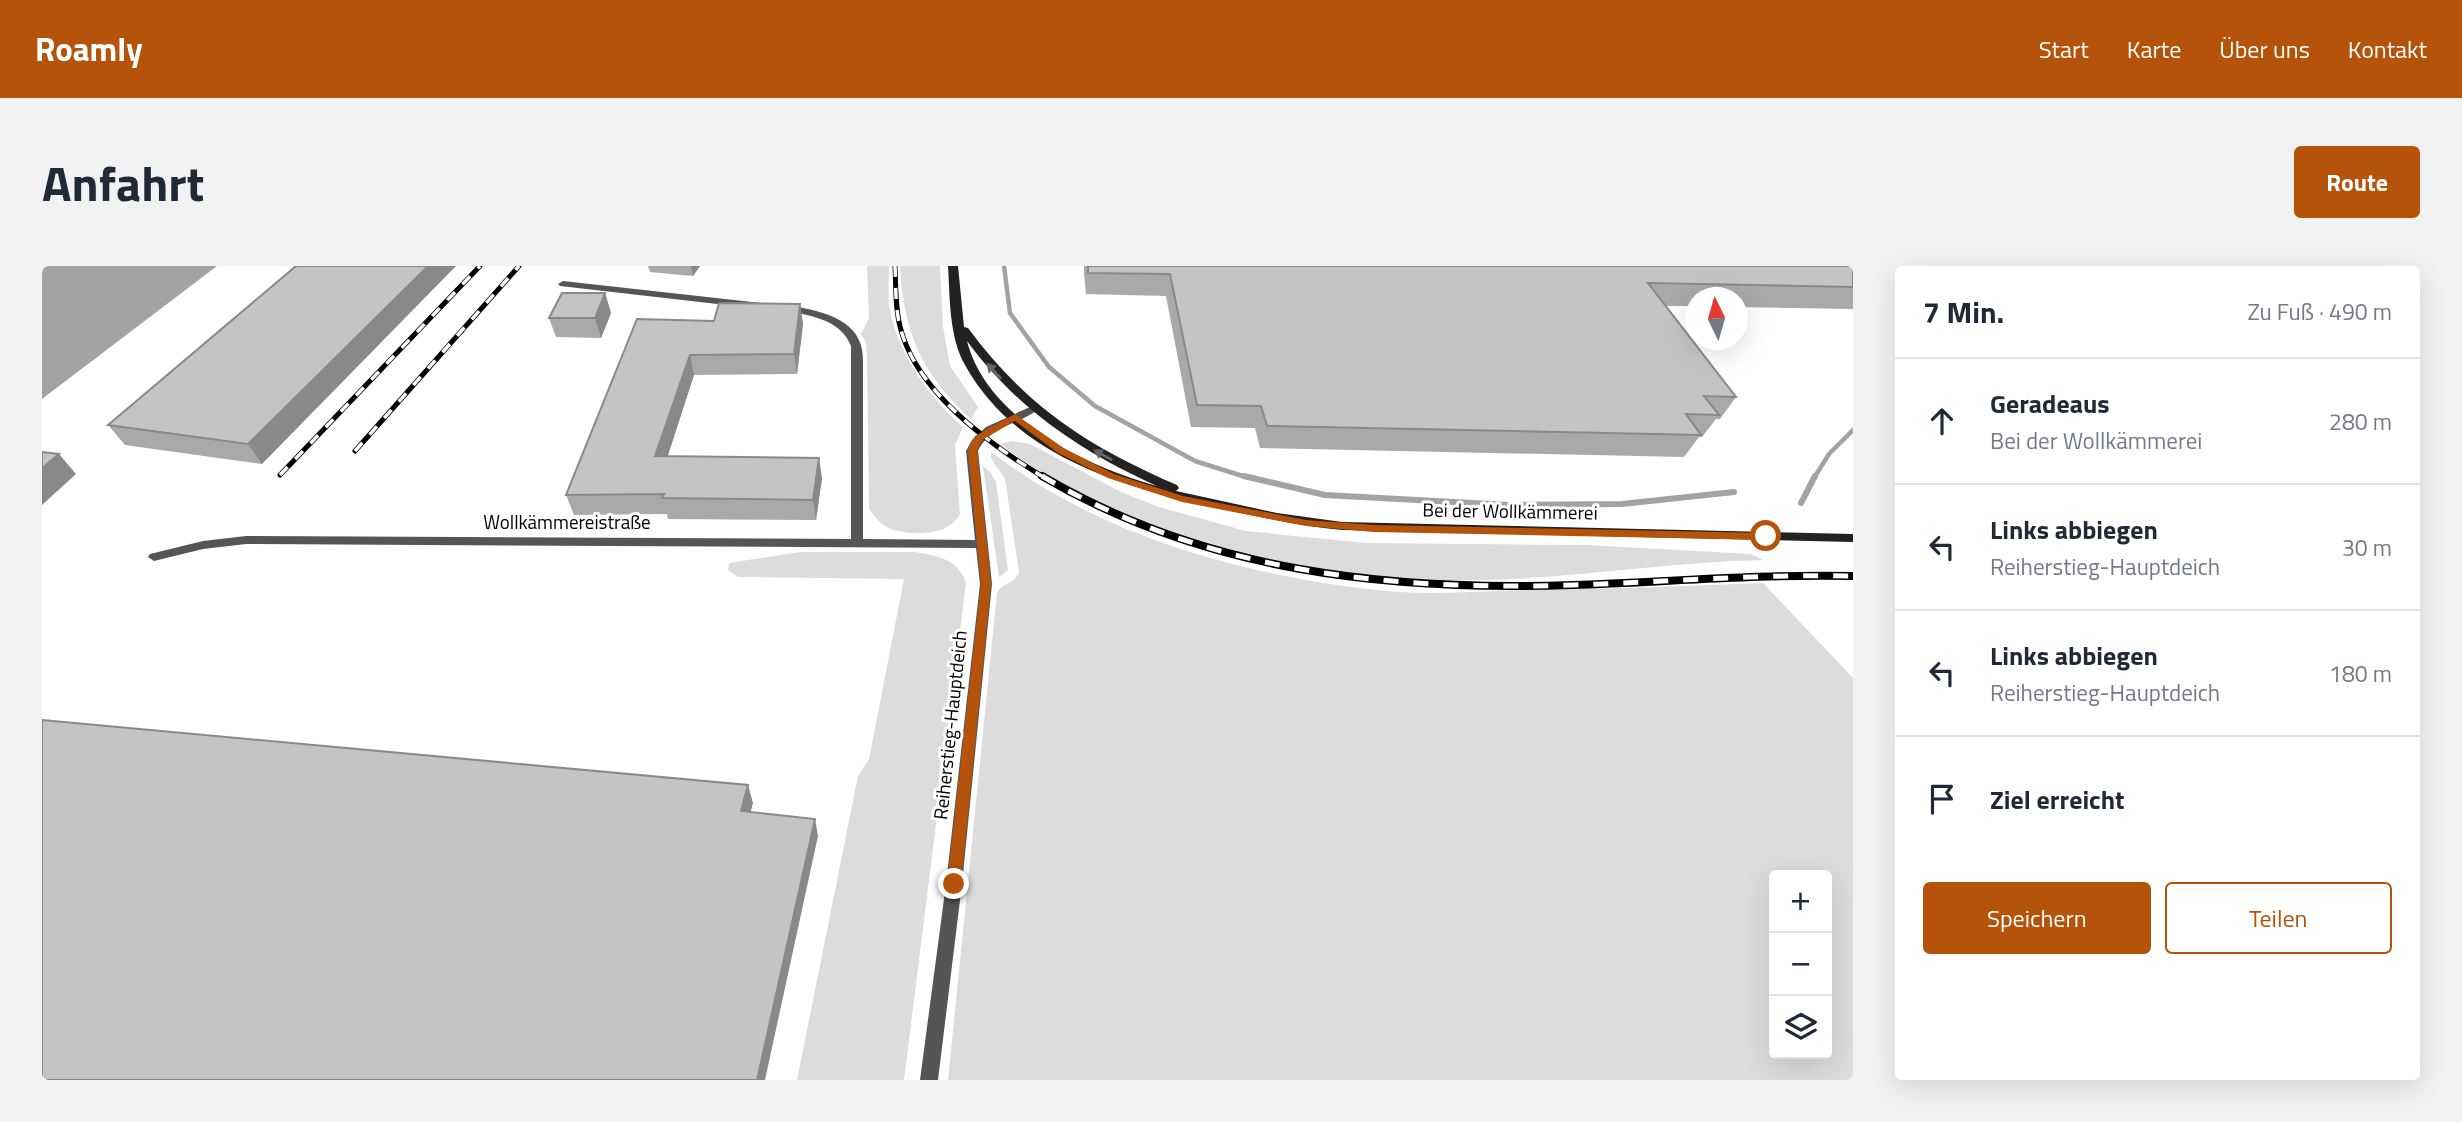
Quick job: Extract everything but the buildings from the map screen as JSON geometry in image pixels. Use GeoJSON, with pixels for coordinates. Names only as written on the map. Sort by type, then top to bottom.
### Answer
{"type":"FeatureCollection","features":[{"type":"Feature","properties":{"kind":"main road"},"geometry":{"type":"LineString","coordinates":[[953,266],[955,301],[961,326]]}},
{"type":"Feature","properties":{"kind":"main road","name":"Bei der Wollkämmerei"},"geometry":{"type":"LineString","coordinates":[[961,326],[986,362],[1034,409],[1060,429],[1107,458],[1211,503]]}},
{"type":"Feature","properties":{"kind":"main road","name":"Bei der Wollkämmerei"},"geometry":{"type":"LineString","coordinates":[[961,326],[969,363],[988,391],[1015,417],[1062,451],[1111,476],[1182,499],[1306,523],[1374,528],[1853,538]]}},
{"type":"Feature","properties":{"kind":"street"},"geometry":{"type":"LineString","coordinates":[[563,284],[789,309],[821,314],[839,325],[855,341],[858,367],[857,543]]}},
{"type":"Feature","properties":{"kind":"street","name":"Reiherstieg-Hauptdeich"},"geometry":{"type":"LineString","coordinates":[[929,1080],[956,870],[986,584],[972,450],[978,438],[1034,409]]}},
{"type":"Feature","properties":{"kind":"street","name":"Wollkämmereistraße"},"geometry":{"type":"LineString","coordinates":[[154,557],[203,545],[246,540],[982,544]]}},
{"type":"Feature","properties":{"kind":"shaded area"},"geometry":{"type":"Polygon","coordinates":[[[42,266],[217,266],[42,399],[42,266]]]}},
{"type":"Feature","properties":{"kind":"shaded area"},"geometry":{"type":"Polygon","coordinates":[[[867,266],[889,266],[890,309],[902,347],[929,391],[963,427],[955,445],[960,514],[955,521],[940,530],[911,533],[890,529],[869,509],[867,357],[866,342],[861,334],[869,318],[867,266]]]}},
{"type":"Feature","properties":{"kind":"shaded area"},"geometry":{"type":"Polygon","coordinates":[[[900,266],[940,266],[943,327],[950,366],[978,407],[971,419],[940,386],[918,350],[905,311],[900,266]]]}},
{"type":"Feature","properties":{"kind":"shaded area"},"geometry":{"type":"Polygon","coordinates":[[[1011,441],[1030,444],[1121,492],[1159,507],[1246,531],[1366,543],[1587,545],[1751,554],[1763,560],[1482,580],[1355,574],[1292,565],[1229,551],[1168,533],[1109,509],[1053,479],[1000,444],[1011,441]]]}},
{"type":"Feature","properties":{"kind":"shaded area"},"geometry":{"type":"Polygon","coordinates":[[[991,452],[1078,507],[1125,529],[1174,547],[1275,574],[1376,590],[1434,593],[1763,583],[1853,678],[1853,1080],[948,1080],[997,593],[1015,579],[1019,572],[1005,479],[991,458],[991,452]]]}},
{"type":"Feature","properties":{"kind":"shaded area"},"geometry":{"type":"Polygon","coordinates":[[[983,466],[996,482],[1008,570],[999,577],[983,466]]]}},
{"type":"Feature","properties":{"kind":"shaded area"},"geometry":{"type":"Polygon","coordinates":[[[800,552],[923,553],[953,564],[966,583],[904,1080],[797,1080],[858,776],[869,759],[904,579],[738,577],[728,570],[729,563],[800,552]]]}},
{"type":"Feature","properties":{"kind":"waterway"},"geometry":{"type":"LineString","coordinates":[[1004,266],[1010,313],[1049,367],[1095,406],[1195,461],[1249,478]]}},
{"type":"Feature","properties":{"kind":"waterway"},"geometry":{"type":"LineString","coordinates":[[1814,478],[1829,454],[1853,430]]}},
{"type":"Feature","properties":{"kind":"waterway"},"geometry":{"type":"LineString","coordinates":[[1244,476],[1325,495],[1509,505],[1622,504],[1734,492]]}},
{"type":"Feature","properties":{"kind":"waterway"},"geometry":{"type":"LineString","coordinates":[[1801,503],[1815,476]]}},
{"type":"Feature","properties":{"kind":"railway"},"geometry":{"type":"LineString","coordinates":[[280,475],[480,266]]}},
{"type":"Feature","properties":{"kind":"railway"},"geometry":{"type":"LineString","coordinates":[[355,451],[519,266]]}},
{"type":"Feature","properties":{"kind":"railway"},"geometry":{"type":"LineString","coordinates":[[895,266],[901,330],[923,375],[940,396],[981,434],[1042,476]]}},
{"type":"Feature","properties":{"kind":"railway"},"geometry":{"type":"LineString","coordinates":[[1042,476],[1104,508],[1168,534],[1233,554],[1299,569],[1366,578],[1503,586],[1853,576]]}},
{"type":"Feature","properties":{"kind":"route"},"geometry":{"type":"LineString","coordinates":[[954,884],[986,584],[972,450],[978,438],[1003,422],[1015,417],[1084,464],[1148,489],[1182,499],[1306,523],[1374,528],[1766,536]]}}]}
